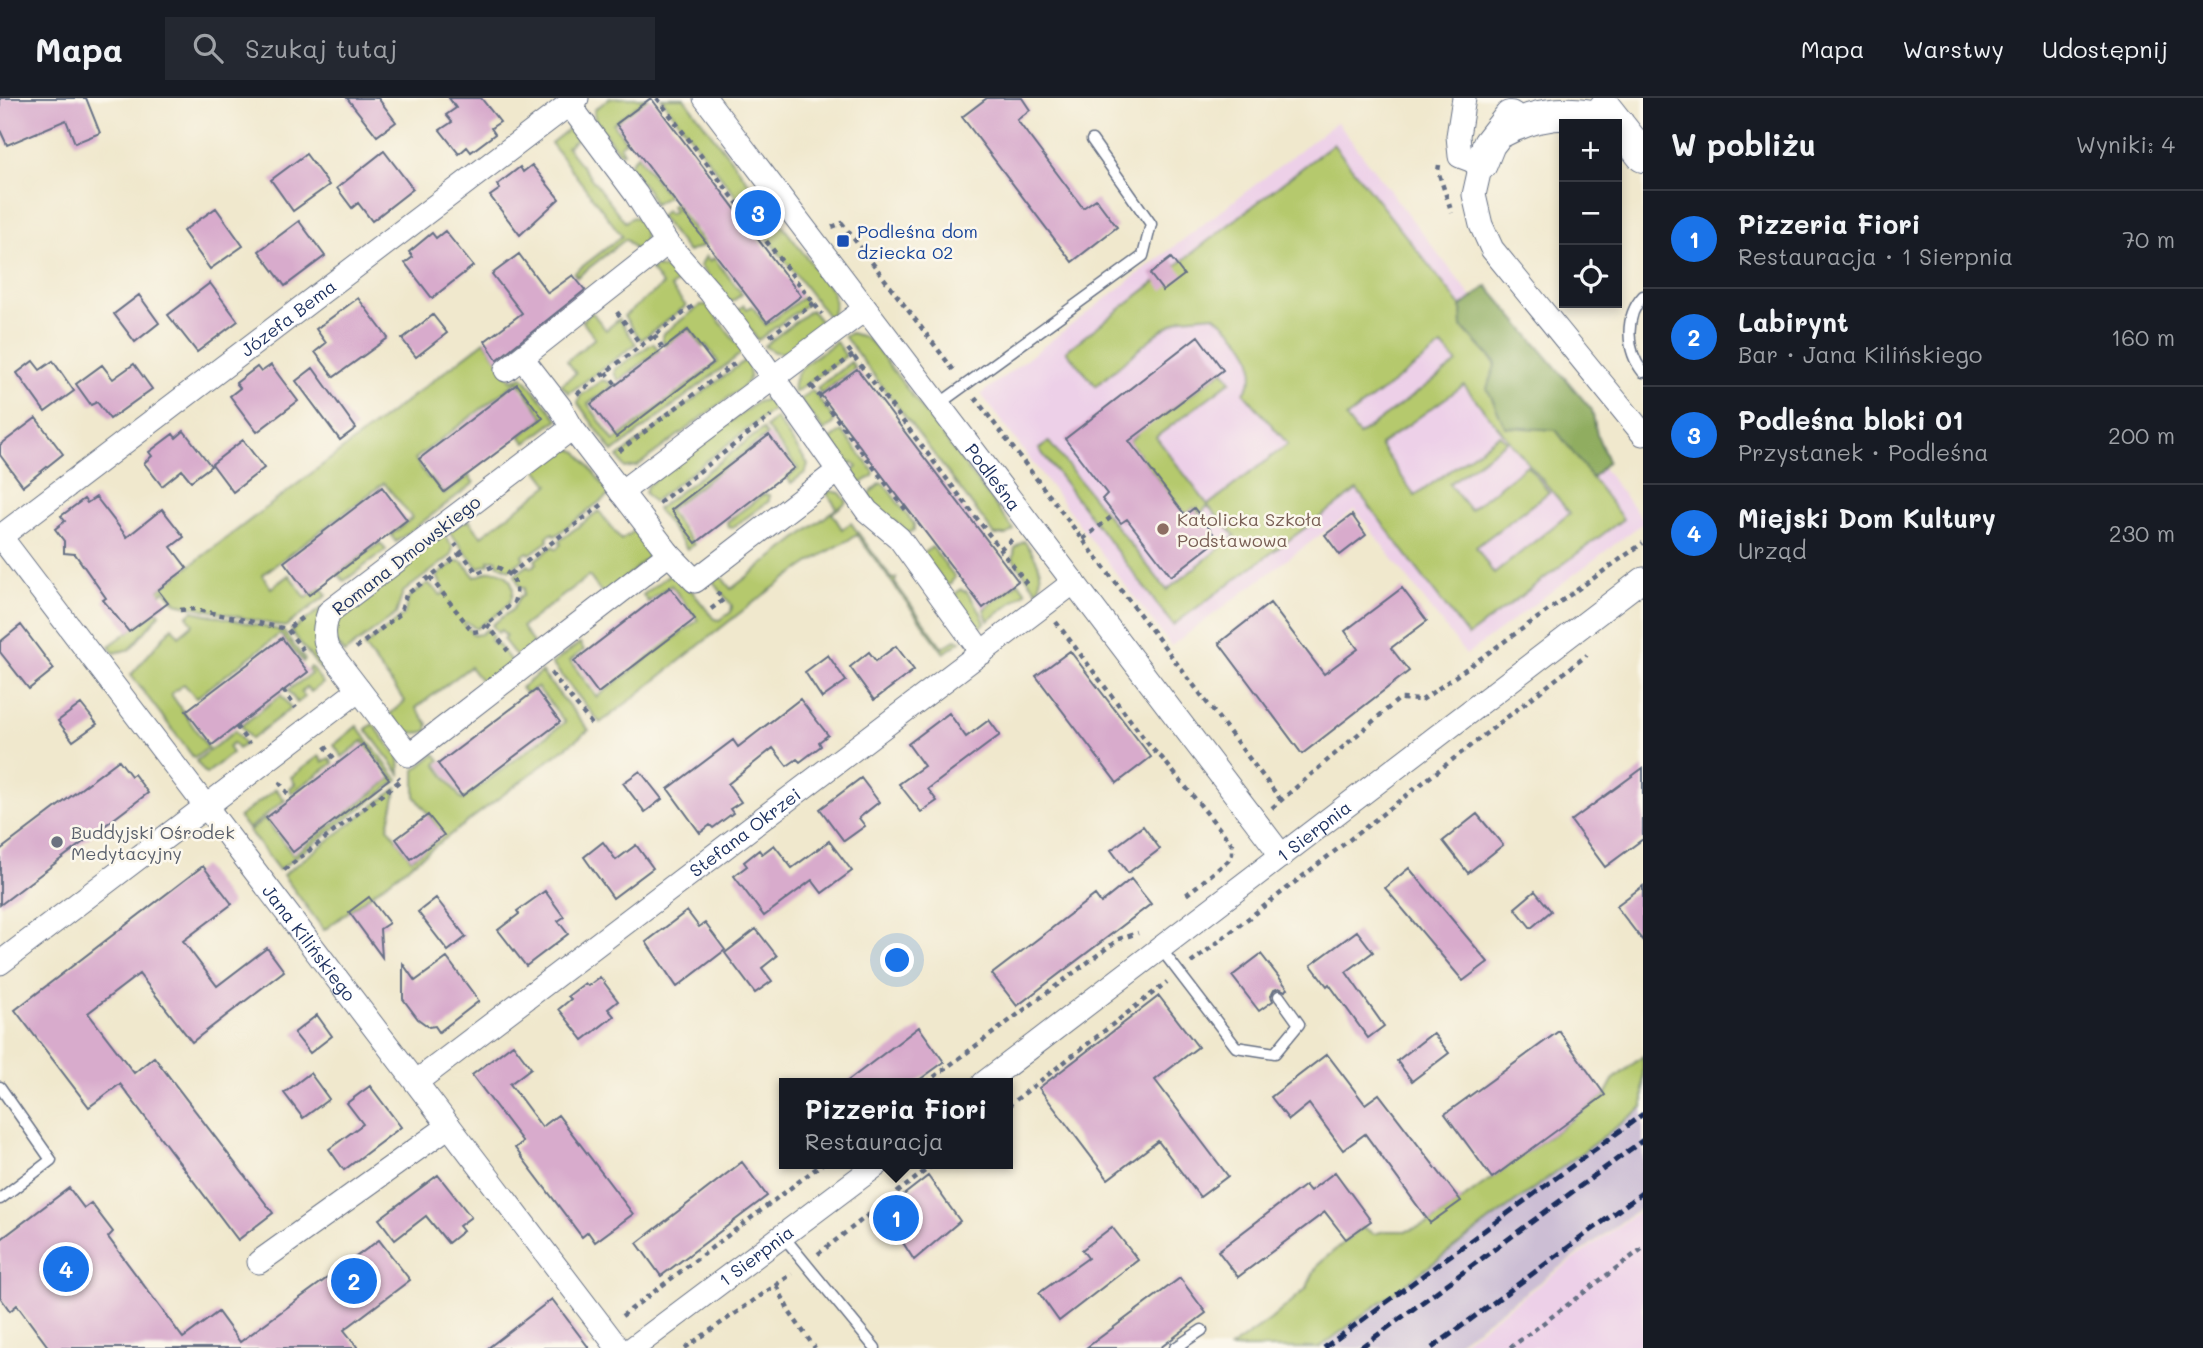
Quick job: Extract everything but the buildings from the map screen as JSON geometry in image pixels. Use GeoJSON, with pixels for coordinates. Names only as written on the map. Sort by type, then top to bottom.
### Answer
{"type":"FeatureCollection","features":[{"type":"Feature","properties":{"kind":"main road"},"geometry":{"type":"LineString","coordinates":[[1481,164],[1489,144],[1523,98]]}},
{"type":"Feature","properties":{"kind":"main road"},"geometry":{"type":"LineString","coordinates":[[1597,98],[1614,119]]}},
{"type":"Feature","properties":{"kind":"main road"},"geometry":{"type":"LineString","coordinates":[[1500,132],[1520,121],[1558,113],[1600,119]]}},
{"type":"Feature","properties":{"kind":"main road"},"geometry":{"type":"LineString","coordinates":[[1622,129],[1643,156]]}},
{"type":"Feature","properties":{"kind":"street","name":"Podleśna"},"geometry":{"type":"LineString","coordinates":[[705,98],[1282,856]]}},
{"type":"Feature","properties":{"kind":"street"},"geometry":{"type":"LineString","coordinates":[[1464,98],[1458,136],[1460,156],[1481,164],[1474,195],[1481,225],[1492,249],[1643,434]]}},
{"type":"Feature","properties":{"kind":"street"},"geometry":{"type":"LineString","coordinates":[[573,101],[667,243],[711,293],[753,349],[867,511],[899,538],[982,653]]}},
{"type":"Feature","properties":{"kind":"street","name":"Józefa Bema"},"geometry":{"type":"LineString","coordinates":[[0,537],[573,101]]}},
{"type":"Feature","properties":{"kind":"street"},"geometry":{"type":"LineString","coordinates":[[667,243],[514,364],[560,407],[572,428],[669,554],[695,581],[838,471]]}},
{"type":"Feature","properties":{"kind":"street"},"geometry":{"type":"LineString","coordinates":[[621,492],[865,309]]}},
{"type":"Feature","properties":{"kind":"street","name":"Romana Dmowskiego"},"geometry":{"type":"LineString","coordinates":[[529,662],[408,755],[327,648],[324,626],[329,612],[572,428]]}},
{"type":"Feature","properties":{"kind":"street","name":"Jana Kilińskiego"},"geometry":{"type":"LineString","coordinates":[[0,537],[618,1348]]}},
{"type":"Feature","properties":{"kind":"street"},"geometry":{"type":"LineString","coordinates":[[529,662],[669,554]]}},
{"type":"Feature","properties":{"kind":"street","name":"1 Sierpnia"},"geometry":{"type":"LineString","coordinates":[[991,1078],[1643,579]]}},
{"type":"Feature","properties":{"kind":"street","name":"Stefana Okrzei"},"geometry":{"type":"LineString","coordinates":[[416,1082],[1074,582]]}},
{"type":"Feature","properties":{"kind":"street"},"geometry":{"type":"LineString","coordinates":[[0,963],[359,690]]}},
{"type":"Feature","properties":{"kind":"street"},"geometry":{"type":"LineString","coordinates":[[259,1262],[449,1126]]}},
{"type":"Feature","properties":{"kind":"street","name":"1 Sierpnia"},"geometry":{"type":"LineString","coordinates":[[634,1348],[871,1169]]}},
{"type":"Feature","properties":{"kind":"lane"},"geometry":{"type":"LineString","coordinates":[[939,404],[1143,256],[1151,224],[1092,140]]}},
{"type":"Feature","properties":{"kind":"lane"},"geometry":{"type":"LineString","coordinates":[[1643,296],[1636,304],[1628,335],[1637,365],[1643,372]]}},
{"type":"Feature","properties":{"kind":"lane"},"geometry":{"type":"LineString","coordinates":[[1161,949],[1236,1047],[1275,1053],[1298,1024],[1279,996]]}},
{"type":"Feature","properties":{"kind":"lane"},"geometry":{"type":"LineString","coordinates":[[0,1087],[51,1160],[2,1192]]}},
{"type":"Feature","properties":{"kind":"lane"},"geometry":{"type":"LineString","coordinates":[[783,1236],[875,1348]]}},
{"type":"Feature","properties":{"kind":"lane"},"geometry":{"type":"LineString","coordinates":[[1175,1348],[1202,1330]]}},
{"type":"Feature","properties":{"kind":"path"},"geometry":{"type":"LineString","coordinates":[[828,229],[842,223],[1281,800]]}},
{"type":"Feature","properties":{"kind":"path"},"geometry":{"type":"LineString","coordinates":[[604,293],[641,345]]}},
{"type":"Feature","properties":{"kind":"path"},"geometry":{"type":"LineString","coordinates":[[560,407],[711,293]]}},
{"type":"Feature","properties":{"kind":"path"},"geometry":{"type":"LineString","coordinates":[[612,456],[814,303]]}},
{"type":"Feature","properties":{"kind":"path"},"geometry":{"type":"LineString","coordinates":[[654,335],[663,349]]}},
{"type":"Feature","properties":{"kind":"path"},"geometry":{"type":"LineString","coordinates":[[652,509],[853,355]]}},
{"type":"Feature","properties":{"kind":"path"},"geometry":{"type":"LineString","coordinates":[[606,372],[616,385]]}},
{"type":"Feature","properties":{"kind":"path"},"geometry":{"type":"LineString","coordinates":[[811,386],[914,520]]}},
{"type":"Feature","properties":{"kind":"path"},"geometry":{"type":"LineString","coordinates":[[510,575],[621,492]]}},
{"type":"Feature","properties":{"kind":"path"},"geometry":{"type":"LineString","coordinates":[[1083,539],[1114,515]]}},
{"type":"Feature","properties":{"kind":"path"},"geometry":{"type":"LineString","coordinates":[[430,577],[476,633],[514,602],[516,586],[510,575],[494,566],[477,573],[442,527]]}},
{"type":"Feature","properties":{"kind":"path"},"geometry":{"type":"LineString","coordinates":[[1232,844],[1399,699],[1422,700],[1643,544]]}},
{"type":"Feature","properties":{"kind":"path"},"geometry":{"type":"LineString","coordinates":[[346,656],[400,614],[406,595],[461,552]]}},
{"type":"Feature","properties":{"kind":"path"},"geometry":{"type":"LineString","coordinates":[[180,610],[193,609],[287,629]]}},
{"type":"Feature","properties":{"kind":"path"},"geometry":{"type":"LineString","coordinates":[[487,624],[594,727]]}},
{"type":"Feature","properties":{"kind":"path"},"geometry":{"type":"LineString","coordinates":[[1013,1102],[1235,926],[1593,650]]}},
{"type":"Feature","properties":{"kind":"path"},"geometry":{"type":"LineString","coordinates":[[283,691],[296,709]]}},
{"type":"Feature","properties":{"kind":"path"},"geometry":{"type":"LineString","coordinates":[[236,726],[250,744]]}},
{"type":"Feature","properties":{"kind":"path"},"geometry":{"type":"LineString","coordinates":[[325,746],[338,764]]}},
{"type":"Feature","properties":{"kind":"path"},"geometry":{"type":"LineString","coordinates":[[278,875],[401,780],[393,770]]}},
{"type":"Feature","properties":{"kind":"path"},"geometry":{"type":"LineString","coordinates":[[279,782],[292,799]]}},
{"type":"Feature","properties":{"kind":"path"},"geometry":{"type":"LineString","coordinates":[[613,1315],[621,1317],[628,1312],[815,1169]]}},
{"type":"Feature","properties":{"kind":"path"},"geometry":{"type":"LineString","coordinates":[[685,1348],[806,1264],[928,1169]]}},
{"type":"Feature","properties":{"kind":"path"},"geometry":{"type":"LineString","coordinates":[[1510,1348],[1643,1248]]}},
{"type":"Feature","properties":{"kind":"path"},"geometry":{"type":"LineString","coordinates":[[776,1286],[790,1313],[815,1348]]}},
{"type":"Feature","properties":{"kind":"shaded area"},"geometry":{"type":"Polygon","coordinates":[[[1337,122],[1643,523],[1466,655],[1355,509],[1171,646],[981,394],[1337,122]]]}},
{"type":"Feature","properties":{"kind":"shaded area"},"geometry":{"type":"Polygon","coordinates":[[[1643,1107],[1643,1206],[1450,1348],[1322,1348],[1643,1107]]]}},
{"type":"Feature","properties":{"kind":"shaded area"},"geometry":{"type":"Polygon","coordinates":[[[1643,1208],[1643,1348],[1454,1348],[1482,1327],[1643,1208]]]}},
{"type":"Feature","properties":{"kind":"green space"},"geometry":{"type":"Polygon","coordinates":[[[610,98],[647,98],[613,124],[626,141],[620,146],[624,152],[619,153],[595,120],[594,110],[610,98]]]}},
{"type":"Feature","properties":{"kind":"green space"},"geometry":{"type":"Polygon","coordinates":[[[661,98],[684,98],[758,195],[751,199],[738,199],[661,98]]]}},
{"type":"Feature","properties":{"kind":"green space"},"geometry":{"type":"Polygon","coordinates":[[[570,128],[581,136],[567,147],[625,222],[633,217],[637,218],[645,236],[638,253],[626,239],[577,277],[574,273],[622,236],[551,143],[570,128]]]}},
{"type":"Feature","properties":{"kind":"green space"},"geometry":{"type":"Polygon","coordinates":[[[1333,144],[1461,306],[1462,327],[1556,430],[1623,519],[1468,636],[1357,490],[1173,625],[1039,449],[1049,442],[1167,590],[1235,536],[1208,506],[1199,515],[1194,508],[1185,515],[1129,441],[1137,435],[1135,432],[1168,412],[1223,370],[1231,381],[1156,437],[1208,505],[1288,444],[1244,393],[1252,377],[1251,358],[1242,341],[1214,315],[1182,318],[1160,331],[1096,386],[1066,351],[1333,144]],[[1442,346],[1346,418],[1359,435],[1457,363],[1442,346]],[[1464,385],[1380,445],[1415,496],[1499,435],[1507,441],[1449,484],[1470,510],[1527,465],[1549,492],[1476,547],[1494,574],[1570,513],[1464,385]]]}},
{"type":"Feature","properties":{"kind":"green space"},"geometry":{"type":"Polygon","coordinates":[[[637,155],[668,196],[654,204],[648,191],[628,166],[637,155]]]}},
{"type":"Feature","properties":{"kind":"green space"},"geometry":{"type":"Polygon","coordinates":[[[674,203],[705,245],[688,252],[660,216],[666,210],[669,214],[674,211],[671,206],[674,203]]]}},
{"type":"Feature","properties":{"kind":"green space"},"geometry":{"type":"Polygon","coordinates":[[[776,217],[832,291],[835,304],[830,319],[765,235],[768,223],[776,217]]]}},
{"type":"Feature","properties":{"kind":"green space"},"geometry":{"type":"Polygon","coordinates":[[[706,256],[710,261],[714,258],[742,294],[730,303],[700,266],[706,256]]]}},
{"type":"Feature","properties":{"kind":"green space"},"geometry":{"type":"Polygon","coordinates":[[[656,267],[672,270],[684,278],[671,287],[686,306],[641,340],[624,316],[663,285],[651,270],[656,267]]]}},
{"type":"Feature","properties":{"kind":"green space"},"geometry":{"type":"Polygon","coordinates":[[[1487,286],[1592,410],[1597,435],[1608,461],[1592,478],[1556,430],[1505,427],[1487,388],[1496,363],[1462,327],[1461,307],[1487,286]]]}},
{"type":"Feature","properties":{"kind":"green space"},"geometry":{"type":"Polygon","coordinates":[[[802,298],[807,304],[758,340],[737,311],[744,305],[747,309],[752,306],[766,325],[802,298]]]}},
{"type":"Feature","properties":{"kind":"green space"},"geometry":{"type":"Polygon","coordinates":[[[701,305],[707,305],[743,352],[613,452],[578,403],[580,396],[602,380],[609,382],[612,386],[588,404],[614,441],[718,362],[689,328],[665,345],[662,339],[664,333],[701,305]]]}},
{"type":"Feature","properties":{"kind":"green space"},"geometry":{"type":"Polygon","coordinates":[[[811,310],[824,326],[786,353],[774,352],[764,346],[811,310]]]}},
{"type":"Feature","properties":{"kind":"green space"},"geometry":{"type":"Polygon","coordinates":[[[592,312],[606,330],[619,319],[636,344],[569,393],[561,385],[576,373],[567,361],[595,338],[582,321],[592,312]]]}},
{"type":"Feature","properties":{"kind":"green space"},"geometry":{"type":"Polygon","coordinates":[[[851,333],[864,337],[873,344],[1014,530],[1006,535],[995,535],[844,336],[851,333]]]}},
{"type":"Feature","properties":{"kind":"green space"},"geometry":{"type":"Polygon","coordinates":[[[485,341],[511,380],[523,377],[558,419],[526,443],[520,436],[544,418],[518,381],[415,459],[428,478],[430,477],[444,494],[469,476],[474,483],[396,542],[391,535],[412,518],[384,483],[262,575],[271,588],[289,575],[306,598],[321,588],[327,595],[285,627],[176,603],[165,590],[150,603],[160,614],[130,649],[114,653],[109,646],[153,614],[144,601],[485,341]]]}},
{"type":"Feature","properties":{"kind":"green space"},"geometry":{"type":"Polygon","coordinates":[[[836,342],[846,356],[794,393],[796,376],[801,369],[836,342]]]}},
{"type":"Feature","properties":{"kind":"green space"},"geometry":{"type":"Polygon","coordinates":[[[653,343],[659,350],[619,381],[614,373],[615,369],[653,343]]]}},
{"type":"Feature","properties":{"kind":"green space"},"geometry":{"type":"Polygon","coordinates":[[[748,358],[750,377],[743,387],[637,466],[625,468],[618,457],[748,358]]]}},
{"type":"Feature","properties":{"kind":"green space"},"geometry":{"type":"Polygon","coordinates":[[[851,362],[855,368],[821,394],[817,388],[851,362]]]}},
{"type":"Feature","properties":{"kind":"green space"},"geometry":{"type":"Polygon","coordinates":[[[812,390],[834,419],[833,424],[824,431],[800,400],[812,390]]]}},
{"type":"Feature","properties":{"kind":"green space"},"geometry":{"type":"Polygon","coordinates":[[[765,400],[779,405],[653,502],[645,493],[647,486],[757,402],[765,400]]]}},
{"type":"Feature","properties":{"kind":"green space"},"geometry":{"type":"Polygon","coordinates":[[[776,418],[808,464],[806,472],[791,483],[787,477],[798,469],[766,427],[776,418]]]}},
{"type":"Feature","properties":{"kind":"green space"},"geometry":{"type":"Polygon","coordinates":[[[763,429],[767,435],[668,510],[694,545],[687,549],[657,509],[763,429]]]}},
{"type":"Feature","properties":{"kind":"green space"},"geometry":{"type":"Polygon","coordinates":[[[842,431],[874,472],[873,476],[860,484],[852,472],[857,467],[853,462],[847,466],[829,441],[842,431]]]}},
{"type":"Feature","properties":{"kind":"green space"},"geometry":{"type":"Polygon","coordinates":[[[566,447],[578,452],[610,494],[555,536],[553,533],[547,537],[548,541],[530,554],[528,552],[522,556],[524,559],[510,570],[497,564],[497,560],[489,560],[489,564],[478,568],[448,530],[469,520],[481,536],[549,485],[537,469],[538,462],[559,448],[566,447]]]}},
{"type":"Feature","properties":{"kind":"green space"},"geometry":{"type":"Polygon","coordinates":[[[881,483],[914,524],[914,530],[908,533],[875,505],[868,495],[881,483]]]}},
{"type":"Feature","properties":{"kind":"green space"},"geometry":{"type":"Polygon","coordinates":[[[826,492],[840,493],[847,502],[832,513],[842,529],[851,523],[892,579],[896,578],[895,583],[943,648],[956,639],[961,641],[944,653],[857,535],[779,583],[600,723],[552,664],[580,643],[584,650],[570,661],[597,697],[698,620],[671,585],[648,602],[643,595],[675,570],[714,619],[720,620],[731,612],[732,606],[712,580],[719,574],[731,589],[837,508],[826,492]]]}},
{"type":"Feature","properties":{"kind":"green space"},"geometry":{"type":"Polygon","coordinates":[[[764,494],[769,495],[769,501],[732,528],[728,527],[727,522],[764,494]]]}},
{"type":"Feature","properties":{"kind":"green space"},"geometry":{"type":"Polygon","coordinates":[[[599,511],[621,540],[637,529],[648,546],[648,557],[609,593],[601,592],[589,576],[522,627],[533,643],[532,651],[519,660],[503,639],[506,636],[501,630],[498,633],[492,625],[513,609],[520,596],[523,596],[524,588],[520,588],[515,575],[528,565],[531,568],[537,563],[535,560],[553,546],[556,549],[561,544],[559,541],[599,511]]]}},
{"type":"Feature","properties":{"kind":"green space"},"geometry":{"type":"Polygon","coordinates":[[[443,534],[453,547],[451,556],[403,592],[396,614],[344,653],[333,638],[334,620],[443,534]]]}},
{"type":"Feature","properties":{"kind":"green space"},"geometry":{"type":"Polygon","coordinates":[[[1024,541],[1033,553],[1040,571],[1038,592],[1013,559],[1015,548],[1024,541]]]}},
{"type":"Feature","properties":{"kind":"green space"},"geometry":{"type":"Polygon","coordinates":[[[380,543],[386,550],[344,581],[338,574],[380,543]]]}},
{"type":"Feature","properties":{"kind":"green space"},"geometry":{"type":"Polygon","coordinates":[[[932,547],[955,577],[950,584],[946,585],[922,554],[932,547]]]}},
{"type":"Feature","properties":{"kind":"green space"},"geometry":{"type":"Polygon","coordinates":[[[456,561],[463,562],[475,577],[488,571],[496,571],[502,572],[510,580],[512,596],[504,609],[476,629],[467,622],[464,624],[474,635],[487,629],[493,637],[490,640],[494,645],[497,643],[514,665],[489,683],[482,682],[470,667],[416,708],[428,724],[427,731],[410,732],[390,714],[405,701],[364,647],[404,615],[409,597],[428,583],[441,595],[445,593],[437,576],[456,561]]]}},
{"type":"Feature","properties":{"kind":"green space"},"geometry":{"type":"Polygon","coordinates":[[[1019,582],[1026,592],[988,621],[984,609],[1019,582]]]}},
{"type":"Feature","properties":{"kind":"green space"},"geometry":{"type":"Polygon","coordinates":[[[961,589],[966,591],[980,611],[985,623],[978,629],[953,596],[961,589]]]}},
{"type":"Feature","properties":{"kind":"green space"},"geometry":{"type":"Polygon","coordinates":[[[326,605],[328,664],[321,670],[291,631],[326,605]]]}},
{"type":"Feature","properties":{"kind":"green space"},"geometry":{"type":"Polygon","coordinates":[[[193,611],[283,631],[305,660],[303,662],[280,634],[196,698],[184,684],[171,694],[208,748],[194,758],[131,675],[172,627],[179,636],[193,624],[187,616],[193,611]]]}},
{"type":"Feature","properties":{"kind":"green space"},"geometry":{"type":"Polygon","coordinates":[[[311,667],[323,683],[311,692],[306,687],[301,692],[305,697],[297,703],[288,690],[311,674],[308,669],[311,667]]]}},
{"type":"Feature","properties":{"kind":"green space"},"geometry":{"type":"Polygon","coordinates":[[[541,672],[589,730],[324,930],[283,875],[397,788],[388,827],[411,859],[443,835],[415,796],[415,770],[435,754],[440,760],[436,764],[462,800],[565,722],[537,687],[526,694],[521,688],[541,672]]]}},
{"type":"Feature","properties":{"kind":"green space"},"geometry":{"type":"Polygon","coordinates":[[[281,695],[291,708],[251,739],[241,726],[281,695]]]}},
{"type":"Feature","properties":{"kind":"green space"},"geometry":{"type":"Polygon","coordinates":[[[373,724],[399,758],[400,774],[366,729],[373,724]]]}},
{"type":"Feature","properties":{"kind":"green space"},"geometry":{"type":"Polygon","coordinates":[[[357,726],[398,780],[279,870],[249,831],[265,819],[293,855],[392,778],[363,741],[342,757],[334,745],[357,726]]]}},
{"type":"Feature","properties":{"kind":"green space"},"geometry":{"type":"Polygon","coordinates":[[[235,731],[245,744],[238,749],[233,743],[228,747],[232,753],[206,774],[196,761],[235,731]]]}},
{"type":"Feature","properties":{"kind":"green space"},"geometry":{"type":"Polygon","coordinates":[[[319,756],[323,762],[329,758],[333,763],[292,793],[289,789],[295,784],[291,777],[319,756]]]}},
{"type":"Feature","properties":{"kind":"green space"},"geometry":{"type":"Polygon","coordinates":[[[276,789],[285,800],[248,829],[239,817],[276,789]]]}},
{"type":"Feature","properties":{"kind":"green space"},"geometry":{"type":"Polygon","coordinates":[[[1643,1056],[1643,1107],[1319,1348],[1230,1348],[1270,1320],[1306,1289],[1318,1264],[1363,1227],[1374,1234],[1407,1231],[1430,1223],[1605,1095],[1613,1080],[1643,1056]]]}},
{"type":"Feature","properties":{"kind":"railway"},"geometry":{"type":"LineString","coordinates":[[1324,1348],[1643,1114]]}},
{"type":"Feature","properties":{"kind":"railway"},"geometry":{"type":"LineString","coordinates":[[1360,1348],[1643,1140]]}},
{"type":"Feature","properties":{"kind":"railway"},"geometry":{"type":"LineString","coordinates":[[1432,1348],[1643,1192]]}},
{"type":"Feature","properties":{"kind":"place","name":"Podleśna bloki 01"},"geometry":{"type":"Point","coordinates":[758,213]}},
{"type":"Feature","properties":{"kind":"place","name":"Podleśna dom dziecka 02"},"geometry":{"type":"Point","coordinates":[843,241]}},
{"type":"Feature","properties":{"kind":"place","name":"Katolicka Szkoła Podstawowa"},"geometry":{"type":"Point","coordinates":[1163,529]}},
{"type":"Feature","properties":{"kind":"place","name":"Buddyjski Ośrodek Medytacyjny"},"geometry":{"type":"Point","coordinates":[57,842]}},
{"type":"Feature","properties":{"kind":"place","name":"Pizzeria Fiori"},"geometry":{"type":"Point","coordinates":[896,1218]}},
{"type":"Feature","properties":{"kind":"place","name":"Miejski Dom Kultury"},"geometry":{"type":"Point","coordinates":[66,1269]}},
{"type":"Feature","properties":{"kind":"place","name":"Labirynt"},"geometry":{"type":"Point","coordinates":[354,1281]}}]}
